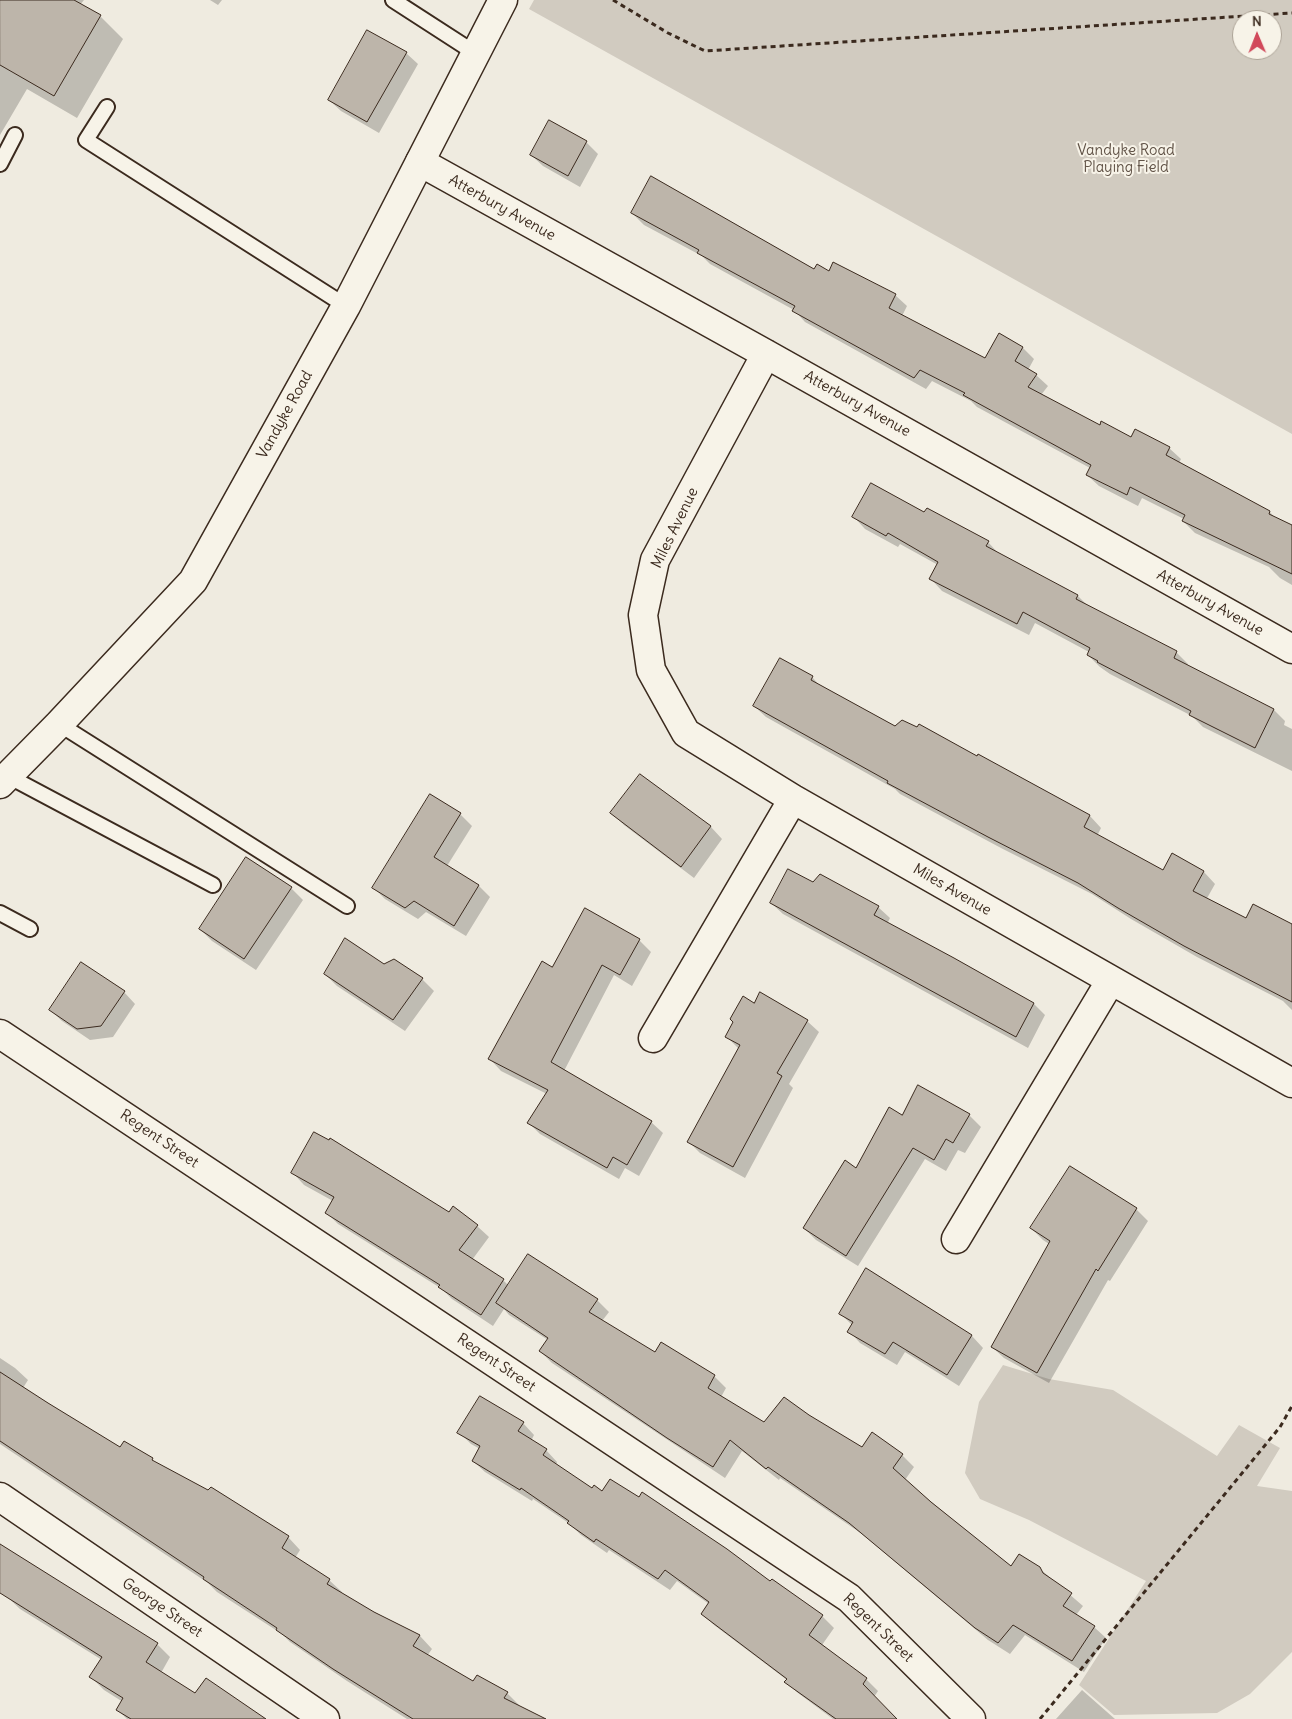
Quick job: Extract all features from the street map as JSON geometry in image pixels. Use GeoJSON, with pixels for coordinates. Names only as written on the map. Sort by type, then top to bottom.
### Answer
{"type":"FeatureCollection","features":[{"type":"Feature","properties":{"kind":"street","name":"Vandyke Road"},"geometry":{"type":"LineString","coordinates":[[4,780],[193,581],[346,306],[503,0]]}},
{"type":"Feature","properties":{"kind":"street","name":"Atterbury Avenue"},"geometry":{"type":"LineString","coordinates":[[420,162],[1292,649]]}},
{"type":"Feature","properties":{"kind":"street","name":"Miles Avenue"},"geometry":{"type":"LineString","coordinates":[[766,354],[655,560],[643,615],[651,670],[686,732],[793,799],[1292,1083]]}},
{"type":"Feature","properties":{"kind":"street"},"geometry":{"type":"LineString","coordinates":[[653,1038],[793,799]]}},
{"type":"Feature","properties":{"kind":"street"},"geometry":{"type":"LineString","coordinates":[[956,1239],[1111,980]]}},
{"type":"Feature","properties":{"kind":"street","name":"Regent Street"},"geometry":{"type":"LineString","coordinates":[[0,1034],[849,1598],[971,1719]]}},
{"type":"Feature","properties":{"kind":"street","name":"George Street"},"geometry":{"type":"LineString","coordinates":[[0,1497],[325,1719]]}},
{"type":"Feature","properties":{"kind":"lane"},"geometry":{"type":"LineString","coordinates":[[393,0],[475,53]]}},
{"type":"Feature","properties":{"kind":"lane"},"geometry":{"type":"LineString","coordinates":[[107,107],[86,140],[346,306]]}},
{"type":"Feature","properties":{"kind":"lane"},"geometry":{"type":"LineString","coordinates":[[0,164],[15,135]]}},
{"type":"Feature","properties":{"kind":"lane"},"geometry":{"type":"LineString","coordinates":[[59,724],[346,906]]}},
{"type":"Feature","properties":{"kind":"lane"},"geometry":{"type":"LineString","coordinates":[[4,780],[212,885]]}},
{"type":"Feature","properties":{"kind":"lane"},"geometry":{"type":"LineString","coordinates":[[0,913],[30,929]]}},
{"type":"Feature","properties":{"kind":"path"},"geometry":{"type":"LineString","coordinates":[[613,0],[668,33],[705,51],[1292,13]]}},
{"type":"Feature","properties":{"kind":"path"},"geometry":{"type":"LineString","coordinates":[[1040,1719],[1280,1427],[1292,1406]]}},
{"type":"Feature","properties":{"kind":"green space","name":"Vandyke Road Playing Field"},"geometry":{"type":"Polygon","coordinates":[[[534,0],[1292,0],[1292,434],[529,9],[534,0]]]}},
{"type":"Feature","properties":{"kind":"green space"},"geometry":{"type":"Polygon","coordinates":[[[1003,1365],[1049,1379],[1113,1390],[1217,1456],[1239,1425],[1280,1448],[1257,1486],[1292,1491],[1292,1652],[1250,1694],[1217,1713],[1114,1715],[1079,1685],[1146,1581],[1029,1520],[980,1499],[965,1473],[979,1402],[1003,1365]]]}},
{"type":"Feature","properties":{"kind":"building"},"geometry":{"type":"Polygon","coordinates":[[[0,0],[74,0],[101,15],[54,96],[0,65],[0,0]]]}},
{"type":"Feature","properties":{"kind":"building"},"geometry":{"type":"Polygon","coordinates":[[[367,30],[407,52],[367,122],[328,100],[367,30]]]}},
{"type":"Feature","properties":{"kind":"building"},"geometry":{"type":"Polygon","coordinates":[[[549,120],[587,141],[568,176],[530,155],[549,120]]]}},
{"type":"Feature","properties":{"kind":"building"},"geometry":{"type":"Polygon","coordinates":[[[651,176],[814,269],[817,264],[829,271],[833,262],[896,294],[889,308],[985,358],[999,333],[1023,347],[1015,361],[1037,374],[1028,387],[1100,425],[1101,421],[1131,437],[1135,429],[1170,447],[1166,455],[1270,511],[1269,514],[1292,525],[1292,574],[1182,521],[1185,515],[1130,487],[1127,495],[1086,475],[1091,465],[963,395],[965,393],[920,370],[914,378],[792,311],[795,306],[697,253],[699,250],[631,213],[651,176]]]}},
{"type":"Feature","properties":{"kind":"building"},"geometry":{"type":"Polygon","coordinates":[[[871,483],[924,512],[927,508],[989,541],[986,546],[1078,595],[1076,599],[1177,651],[1174,658],[1274,709],[1255,748],[1189,715],[1191,711],[1097,662],[1087,655],[1090,648],[1023,612],[1017,624],[929,579],[938,562],[888,533],[886,536],[852,517],[871,483]]]}},
{"type":"Feature","properties":{"kind":"building"},"geometry":{"type":"Polygon","coordinates":[[[780,658],[813,676],[811,680],[895,726],[902,720],[917,727],[919,724],[1090,815],[1084,827],[1163,870],[1172,853],[1204,871],[1193,891],[1246,918],[1253,904],[1292,924],[1292,1002],[1184,946],[1078,883],[887,783],[888,781],[753,706],[780,658]]]}},
{"type":"Feature","properties":{"kind":"building"},"geometry":{"type":"Polygon","coordinates":[[[640,774],[711,826],[681,867],[610,813],[640,774]]]}},
{"type":"Feature","properties":{"kind":"building"},"geometry":{"type":"Polygon","coordinates":[[[430,794],[461,813],[434,857],[479,885],[454,926],[414,901],[405,908],[372,888],[430,794]]]}},
{"type":"Feature","properties":{"kind":"building"},"geometry":{"type":"Polygon","coordinates":[[[246,857],[292,887],[244,959],[199,929],[246,857]]]}},
{"type":"Feature","properties":{"kind":"building"},"geometry":{"type":"Polygon","coordinates":[[[788,869],[813,882],[820,874],[879,906],[874,915],[1034,1003],[1016,1037],[770,903],[788,869]]]}},
{"type":"Feature","properties":{"kind":"building"},"geometry":{"type":"Polygon","coordinates":[[[585,908],[640,939],[620,975],[602,965],[551,1062],[652,1121],[627,1165],[613,1157],[607,1168],[527,1123],[548,1090],[488,1059],[542,961],[552,967],[585,908]]]}},
{"type":"Feature","properties":{"kind":"building"},"geometry":{"type":"Polygon","coordinates":[[[345,938],[384,964],[394,959],[423,978],[393,1020],[324,974],[345,938]]]}},
{"type":"Feature","properties":{"kind":"building"},"geometry":{"type":"Polygon","coordinates":[[[81,962],[125,991],[101,1026],[77,1029],[49,1010],[81,962]]]}},
{"type":"Feature","properties":{"kind":"building"},"geometry":{"type":"Polygon","coordinates":[[[760,992],[808,1020],[777,1073],[782,1076],[733,1167],[687,1142],[740,1045],[725,1037],[733,1022],[730,1019],[743,996],[754,1003],[760,992]]]}},
{"type":"Feature","properties":{"kind":"building"},"geometry":{"type":"Polygon","coordinates":[[[918,1085],[970,1114],[953,1143],[946,1139],[934,1160],[913,1148],[846,1256],[803,1228],[845,1160],[856,1168],[889,1107],[902,1115],[918,1085]]]}},
{"type":"Feature","properties":{"kind":"building"},"geometry":{"type":"Polygon","coordinates":[[[314,1132],[329,1140],[330,1138],[449,1212],[453,1206],[478,1225],[459,1250],[504,1279],[481,1315],[438,1287],[440,1285],[325,1213],[334,1197],[291,1173],[314,1132]]]}},
{"type":"Feature","properties":{"kind":"building"},"geometry":{"type":"Polygon","coordinates":[[[1070,1166],[1137,1208],[1098,1271],[1096,1269],[1037,1373],[991,1347],[1050,1241],[1030,1228],[1070,1166]]]}},
{"type":"Feature","properties":{"kind":"building"},"geometry":{"type":"Polygon","coordinates":[[[528,1254],[598,1299],[589,1312],[655,1352],[661,1342],[715,1375],[708,1388],[764,1422],[784,1397],[809,1415],[862,1447],[872,1432],[903,1454],[893,1468],[931,1502],[1011,1566],[1019,1554],[1040,1567],[1043,1573],[1072,1593],[1063,1606],[1095,1626],[1072,1661],[1013,1625],[998,1643],[975,1628],[849,1523],[768,1467],[766,1469],[730,1440],[713,1467],[539,1351],[548,1338],[496,1303],[528,1254]]]}},
{"type":"Feature","properties":{"kind":"building"},"geometry":{"type":"Polygon","coordinates":[[[866,1268],[972,1335],[947,1375],[893,1342],[885,1354],[847,1332],[853,1322],[839,1314],[866,1268]]]}},
{"type":"Feature","properties":{"kind":"building"},"geometry":{"type":"Polygon","coordinates":[[[0,1372],[120,1447],[124,1441],[153,1458],[152,1460],[208,1490],[211,1487],[289,1536],[282,1548],[330,1579],[327,1584],[374,1612],[420,1635],[413,1646],[473,1681],[477,1675],[508,1692],[504,1698],[546,1719],[413,1719],[333,1669],[276,1630],[277,1628],[203,1579],[204,1577],[0,1441],[0,1372]]]}},
{"type":"Feature","properties":{"kind":"building"},"geometry":{"type":"Polygon","coordinates":[[[480,1396],[524,1422],[518,1431],[547,1449],[543,1455],[592,1488],[594,1485],[602,1491],[610,1479],[639,1497],[642,1492],[727,1549],[770,1581],[772,1579],[823,1615],[809,1635],[867,1678],[863,1684],[897,1719],[836,1719],[784,1682],[787,1679],[701,1614],[709,1602],[665,1570],[658,1579],[596,1539],[594,1542],[567,1523],[569,1521],[521,1488],[520,1490],[472,1461],[480,1446],[457,1433],[480,1396]]]}},
{"type":"Feature","properties":{"kind":"building"},"geometry":{"type":"Polygon","coordinates":[[[0,1544],[158,1643],[146,1662],[195,1693],[206,1678],[266,1719],[131,1719],[116,1710],[123,1698],[89,1677],[102,1657],[0,1593],[0,1544]]]}}]}
